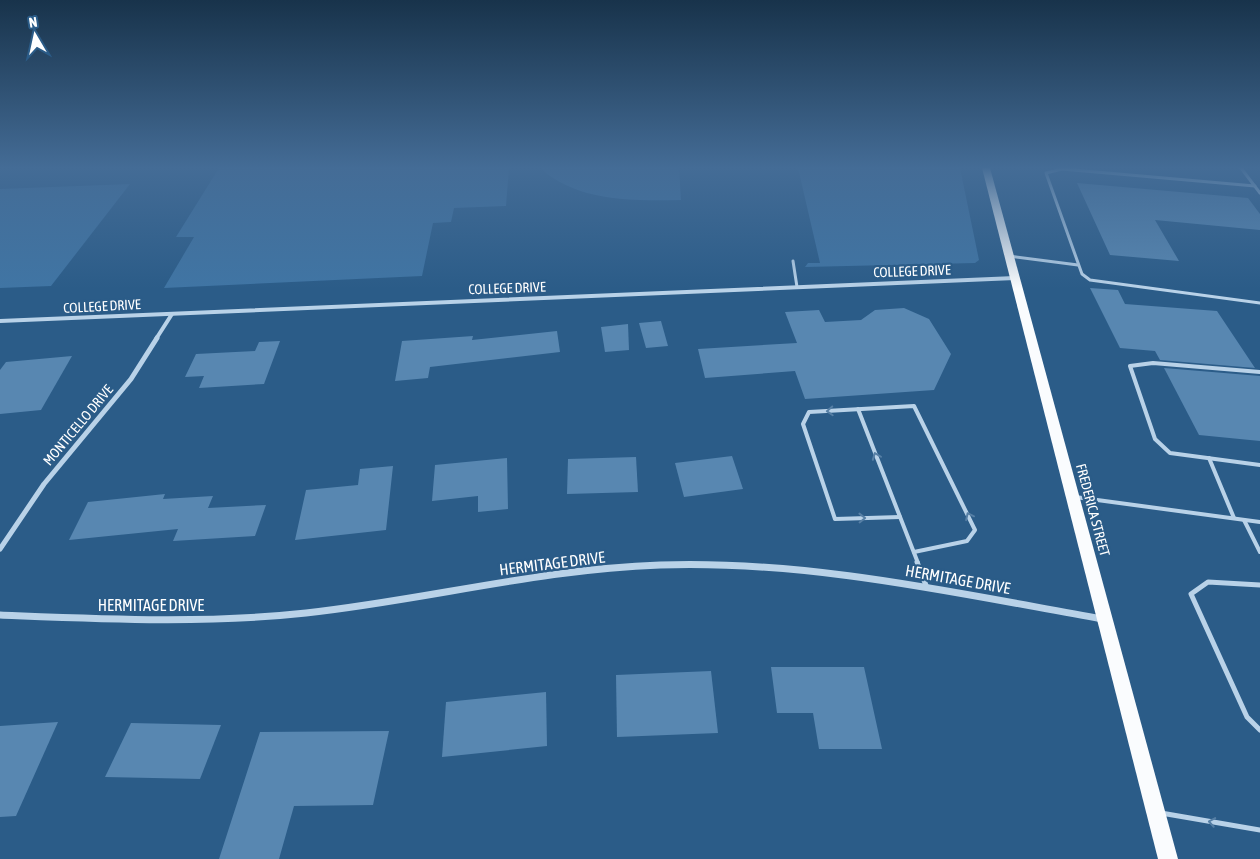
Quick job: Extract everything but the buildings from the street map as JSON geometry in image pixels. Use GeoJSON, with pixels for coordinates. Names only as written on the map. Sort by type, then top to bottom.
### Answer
{"type":"FeatureCollection","features":[{"type":"Feature","properties":{"kind":"main road","name":"FREDERICA STREET"},"geometry":{"type":"LineString","coordinates":[[996,208],[1168,859]]}},
{"type":"Feature","properties":{"kind":"street","name":"COLLEGE DRIVE"},"geometry":{"type":"LineString","coordinates":[[0,322],[1015,278]]}},
{"type":"Feature","properties":{"kind":"street","name":"MONTICELLO DRIVE"},"geometry":{"type":"LineString","coordinates":[[0,549],[44,484],[130,379],[172,314]]}},
{"type":"Feature","properties":{"kind":"street","name":"HERMITAGE DRIVE"},"geometry":{"type":"LineString","coordinates":[[0,615],[138,621],[248,618],[310,612],[546,576],[656,566],[761,566],[866,577],[1104,619]]}},
{"type":"Feature","properties":{"kind":"lane"},"geometry":{"type":"LineString","coordinates":[[1058,208],[1078,265],[1082,274],[1090,280],[1260,303]]}},
{"type":"Feature","properties":{"kind":"lane"},"geometry":{"type":"LineString","coordinates":[[1009,256],[1078,265]]}},
{"type":"Feature","properties":{"kind":"lane"},"geometry":{"type":"LineString","coordinates":[[793,261],[797,287]]}},
{"type":"Feature","properties":{"kind":"lane"},"geometry":{"type":"LineString","coordinates":[[1260,372],[1152,363],[1130,366],[1154,439],[1170,453],[1260,465]]}},
{"type":"Feature","properties":{"kind":"lane"},"geometry":{"type":"LineString","coordinates":[[900,517],[834,519],[803,424],[809,412],[914,406],[976,530],[966,541],[914,552]]}},
{"type":"Feature","properties":{"kind":"lane"},"geometry":{"type":"LineString","coordinates":[[858,409],[927,588]]}},
{"type":"Feature","properties":{"kind":"lane"},"geometry":{"type":"LineString","coordinates":[[1209,458],[1234,518]]}},
{"type":"Feature","properties":{"kind":"lane"},"geometry":{"type":"LineString","coordinates":[[1072,497],[1260,522]]}},
{"type":"Feature","properties":{"kind":"lane"},"geometry":{"type":"LineString","coordinates":[[1244,520],[1260,552]]}},
{"type":"Feature","properties":{"kind":"lane"},"geometry":{"type":"LineString","coordinates":[[1260,585],[1208,582],[1191,594],[1247,717],[1260,730]]}},
{"type":"Feature","properties":{"kind":"lane"},"geometry":{"type":"LineString","coordinates":[[1155,812],[1260,830]]}},
{"type":"Feature","properties":{"kind":"shaded area"},"geometry":{"type":"Polygon","coordinates":[[[0,208],[111,208],[51,286],[0,288],[0,208]]]}},
{"type":"Feature","properties":{"kind":"shaded area"},"geometry":{"type":"Polygon","coordinates":[[[194,208],[454,208],[451,222],[433,223],[422,276],[164,288],[194,237],[176,237],[194,208]]]}},
{"type":"Feature","properties":{"kind":"shaded area"},"geometry":{"type":"Polygon","coordinates":[[[807,208],[968,208],[979,260],[975,263],[805,267],[808,263],[820,263],[807,208]]]}}]}
